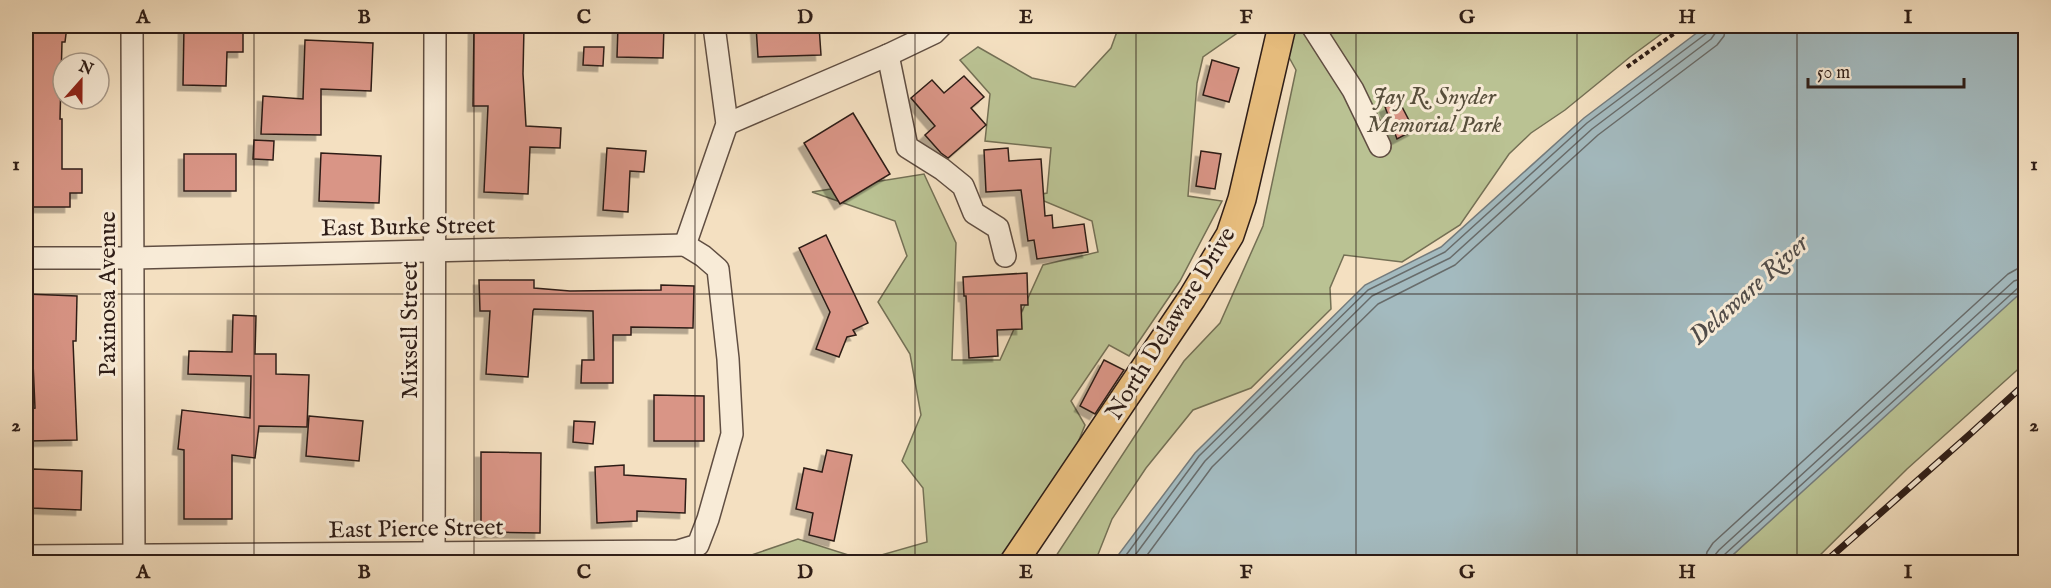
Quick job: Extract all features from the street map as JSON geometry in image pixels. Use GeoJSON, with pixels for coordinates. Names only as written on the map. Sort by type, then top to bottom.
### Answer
{"type":"FeatureCollection","features":[{"type":"Feature","properties":{"kind":"main road","name":"North Delaware Drive"},"geometry":{"type":"LineString","coordinates":[[1014,562],[1192,298],[1230,235],[1242,199],[1282,26]]}},
{"type":"Feature","properties":{"kind":"street","name":"Paxinosa Avenue"},"geometry":{"type":"LineString","coordinates":[[132,26],[134,560]]}},
{"type":"Feature","properties":{"kind":"street","name":"Mixsell Street"},"geometry":{"type":"LineString","coordinates":[[435,26],[435,558]]}},
{"type":"Feature","properties":{"kind":"street"},"geometry":{"type":"LineString","coordinates":[[685,245],[727,124],[714,26]]}},
{"type":"Feature","properties":{"kind":"street"},"geometry":{"type":"LineString","coordinates":[[727,124],[888,55],[934,33],[941,26]]}},
{"type":"Feature","properties":{"kind":"street"},"geometry":{"type":"LineString","coordinates":[[1312,26],[1353,90],[1380,146]]}},
{"type":"Feature","properties":{"kind":"street"},"geometry":{"type":"LineString","coordinates":[[888,55],[907,147],[942,169],[963,186],[974,213],[998,228],[1005,256]]}},
{"type":"Feature","properties":{"kind":"street","name":"East Burke Street"},"geometry":{"type":"LineString","coordinates":[[26,258],[133,258],[685,245]]}},
{"type":"Feature","properties":{"kind":"street","name":"East Pierce Street"},"geometry":{"type":"LineString","coordinates":[[26,556],[134,560],[435,558],[678,551],[698,545],[728,454],[732,434],[728,359],[718,269],[685,245]]}},
{"type":"Feature","properties":{"kind":"path"},"geometry":{"type":"LineString","coordinates":[[1496,26],[1505,28],[1509,26]]}},
{"type":"Feature","properties":{"kind":"path"},"geometry":{"type":"LineString","coordinates":[[1627,67],[1685,26]]}},
{"type":"Feature","properties":{"kind":"green space"},"geometry":{"type":"Polygon","coordinates":[[[1119,26],[1231,26],[1243,29],[1203,57],[1197,83],[1188,196],[1222,201],[1180,281],[1129,356],[1109,345],[1071,401],[1085,425],[1066,472],[999,562],[731,562],[798,539],[864,560],[927,542],[923,488],[902,461],[921,415],[910,354],[878,302],[907,256],[895,221],[812,192],[924,174],[956,243],[952,360],[1000,360],[1043,265],[1098,252],[1092,221],[1032,196],[1047,193],[1051,148],[985,141],[990,94],[960,60],[978,47],[1032,78],[1075,87],[1111,48],[1119,26]]]}},
{"type":"Feature","properties":{"kind":"green space","name":"Jay R. Snyder Memorial Park"},"geometry":{"type":"Polygon","coordinates":[[[1282,26],[1672,26],[1565,110],[1531,133],[1509,154],[1460,225],[1402,262],[1344,255],[1330,288],[1331,309],[1251,388],[1193,410],[1146,468],[1112,519],[1095,562],[1052,562],[1184,361],[1220,323],[1263,226],[1296,70],[1279,39],[1282,26]]]}},
{"type":"Feature","properties":{"kind":"green space"},"geometry":{"type":"Polygon","coordinates":[[[2025,285],[2025,363],[1907,469],[1813,562],[1725,562],[2025,285]]]}},
{"type":"Feature","properties":{"kind":"water","name":"Delaware River"},"geometry":{"type":"Polygon","coordinates":[[[1706,26],[2025,26],[2025,289],[1725,562],[1113,562],[1195,453],[1365,285],[1441,247],[1584,118],[1706,26]]]}},
{"type":"Feature","properties":{"kind":"building"},"geometry":{"type":"Polygon","coordinates":[[[26,26],[67,26],[62,51],[51,51],[51,111],[60,111],[60,119],[62,119],[62,169],[82,169],[82,193],[70,193],[70,207],[26,207],[26,26]]]}},
{"type":"Feature","properties":{"kind":"building"},"geometry":{"type":"Polygon","coordinates":[[[184,26],[243,26],[243,52],[227,52],[226,86],[183,85],[184,26]]]}},
{"type":"Feature","properties":{"kind":"building"},"geometry":{"type":"Polygon","coordinates":[[[474,26],[524,27],[523,74],[526,126],[561,128],[560,148],[530,147],[528,194],[484,192],[488,106],[473,106],[474,26]]]}},
{"type":"Feature","properties":{"kind":"building"},"geometry":{"type":"Polygon","coordinates":[[[618,26],[664,26],[663,58],[617,57],[618,26]]]}},
{"type":"Feature","properties":{"kind":"building"},"geometry":{"type":"Polygon","coordinates":[[[756,26],[819,26],[821,55],[758,57],[756,26]]]}},
{"type":"Feature","properties":{"kind":"building"},"geometry":{"type":"Polygon","coordinates":[[[305,40],[373,43],[371,91],[321,89],[321,135],[261,134],[263,96],[303,99],[305,40]]]}},
{"type":"Feature","properties":{"kind":"building"},"geometry":{"type":"Polygon","coordinates":[[[584,47],[604,47],[603,66],[583,65],[584,47]]]}},
{"type":"Feature","properties":{"kind":"building"},"geometry":{"type":"Polygon","coordinates":[[[1212,60],[1239,68],[1229,102],[1203,95],[1212,60]]]}},
{"type":"Feature","properties":{"kind":"building"},"geometry":{"type":"Polygon","coordinates":[[[964,76],[984,97],[971,108],[986,125],[948,158],[925,135],[935,126],[911,98],[932,80],[944,93],[964,76]]]}},
{"type":"Feature","properties":{"kind":"building"},"geometry":{"type":"Polygon","coordinates":[[[1399,101],[1414,130],[1397,139],[1385,107],[1399,101]]]}},
{"type":"Feature","properties":{"kind":"building"},"geometry":{"type":"Polygon","coordinates":[[[853,113],[890,174],[840,204],[804,143],[853,113]]]}},
{"type":"Feature","properties":{"kind":"building"},"geometry":{"type":"Polygon","coordinates":[[[254,140],[274,141],[273,160],[253,159],[254,140]]]}},
{"type":"Feature","properties":{"kind":"building"},"geometry":{"type":"Polygon","coordinates":[[[607,148],[646,151],[644,172],[630,171],[628,212],[603,210],[607,148]]]}},
{"type":"Feature","properties":{"kind":"building"},"geometry":{"type":"Polygon","coordinates":[[[1008,148],[1009,161],[1041,159],[1045,216],[1052,215],[1053,228],[1084,224],[1088,252],[1037,259],[1034,240],[1028,241],[1021,190],[986,192],[984,150],[1008,148]]]}},
{"type":"Feature","properties":{"kind":"building"},"geometry":{"type":"Polygon","coordinates":[[[1201,151],[1221,154],[1215,189],[1196,186],[1201,151]]]}},
{"type":"Feature","properties":{"kind":"building"},"geometry":{"type":"Polygon","coordinates":[[[321,153],[381,156],[379,203],[319,201],[321,153]]]}},
{"type":"Feature","properties":{"kind":"building"},"geometry":{"type":"Polygon","coordinates":[[[184,154],[236,154],[236,191],[184,191],[184,154]]]}},
{"type":"Feature","properties":{"kind":"building"},"geometry":{"type":"Polygon","coordinates":[[[826,235],[868,323],[853,330],[856,335],[847,337],[839,357],[816,349],[830,312],[799,248],[826,235]]]}},
{"type":"Feature","properties":{"kind":"building"},"geometry":{"type":"Polygon","coordinates":[[[1027,273],[1028,305],[1021,305],[1022,329],[997,330],[998,356],[969,358],[963,277],[1027,273]]]}},
{"type":"Feature","properties":{"kind":"building"},"geometry":{"type":"Polygon","coordinates":[[[479,280],[534,280],[534,288],[570,291],[661,290],[661,285],[694,286],[693,328],[631,327],[631,335],[613,335],[613,383],[581,383],[582,360],[594,360],[593,311],[534,309],[528,377],[486,374],[490,311],[480,311],[479,280]]]}},
{"type":"Feature","properties":{"kind":"building"},"geometry":{"type":"Polygon","coordinates":[[[26,294],[77,296],[76,341],[73,341],[77,440],[29,441],[28,409],[35,408],[32,340],[26,340],[26,294]]]}},
{"type":"Feature","properties":{"kind":"building"},"geometry":{"type":"Polygon","coordinates":[[[233,315],[256,316],[255,354],[276,354],[276,374],[309,375],[307,427],[259,426],[255,458],[232,455],[232,519],[184,519],[184,450],[178,449],[182,410],[250,418],[251,376],[188,374],[189,351],[232,352],[233,315]]]}},
{"type":"Feature","properties":{"kind":"building"},"geometry":{"type":"Polygon","coordinates":[[[1104,360],[1124,370],[1095,414],[1080,406],[1104,360]]]}},
{"type":"Feature","properties":{"kind":"building"},"geometry":{"type":"Polygon","coordinates":[[[654,395],[704,396],[704,441],[654,441],[654,395]]]}},
{"type":"Feature","properties":{"kind":"building"},"geometry":{"type":"Polygon","coordinates":[[[309,416],[363,421],[359,461],[306,456],[309,416]]]}},
{"type":"Feature","properties":{"kind":"building"},"geometry":{"type":"Polygon","coordinates":[[[574,421],[595,422],[593,444],[573,442],[574,421]]]}},
{"type":"Feature","properties":{"kind":"building"},"geometry":{"type":"Polygon","coordinates":[[[827,450],[852,455],[834,541],[809,535],[813,513],[796,509],[804,468],[822,472],[827,450]]]}},
{"type":"Feature","properties":{"kind":"building"},"geometry":{"type":"Polygon","coordinates":[[[481,452],[541,453],[540,533],[481,532],[481,452]]]}},
{"type":"Feature","properties":{"kind":"building"},"geometry":{"type":"Polygon","coordinates":[[[624,465],[624,475],[686,479],[685,513],[637,511],[637,521],[597,523],[595,467],[624,465]]]}},
{"type":"Feature","properties":{"kind":"building"},"geometry":{"type":"Polygon","coordinates":[[[33,469],[82,471],[81,510],[32,508],[33,469]]]}},
{"type":"Feature","properties":{"kind":"railway"},"geometry":{"type":"LineString","coordinates":[[1825,562],[2026,383]]}}]}
